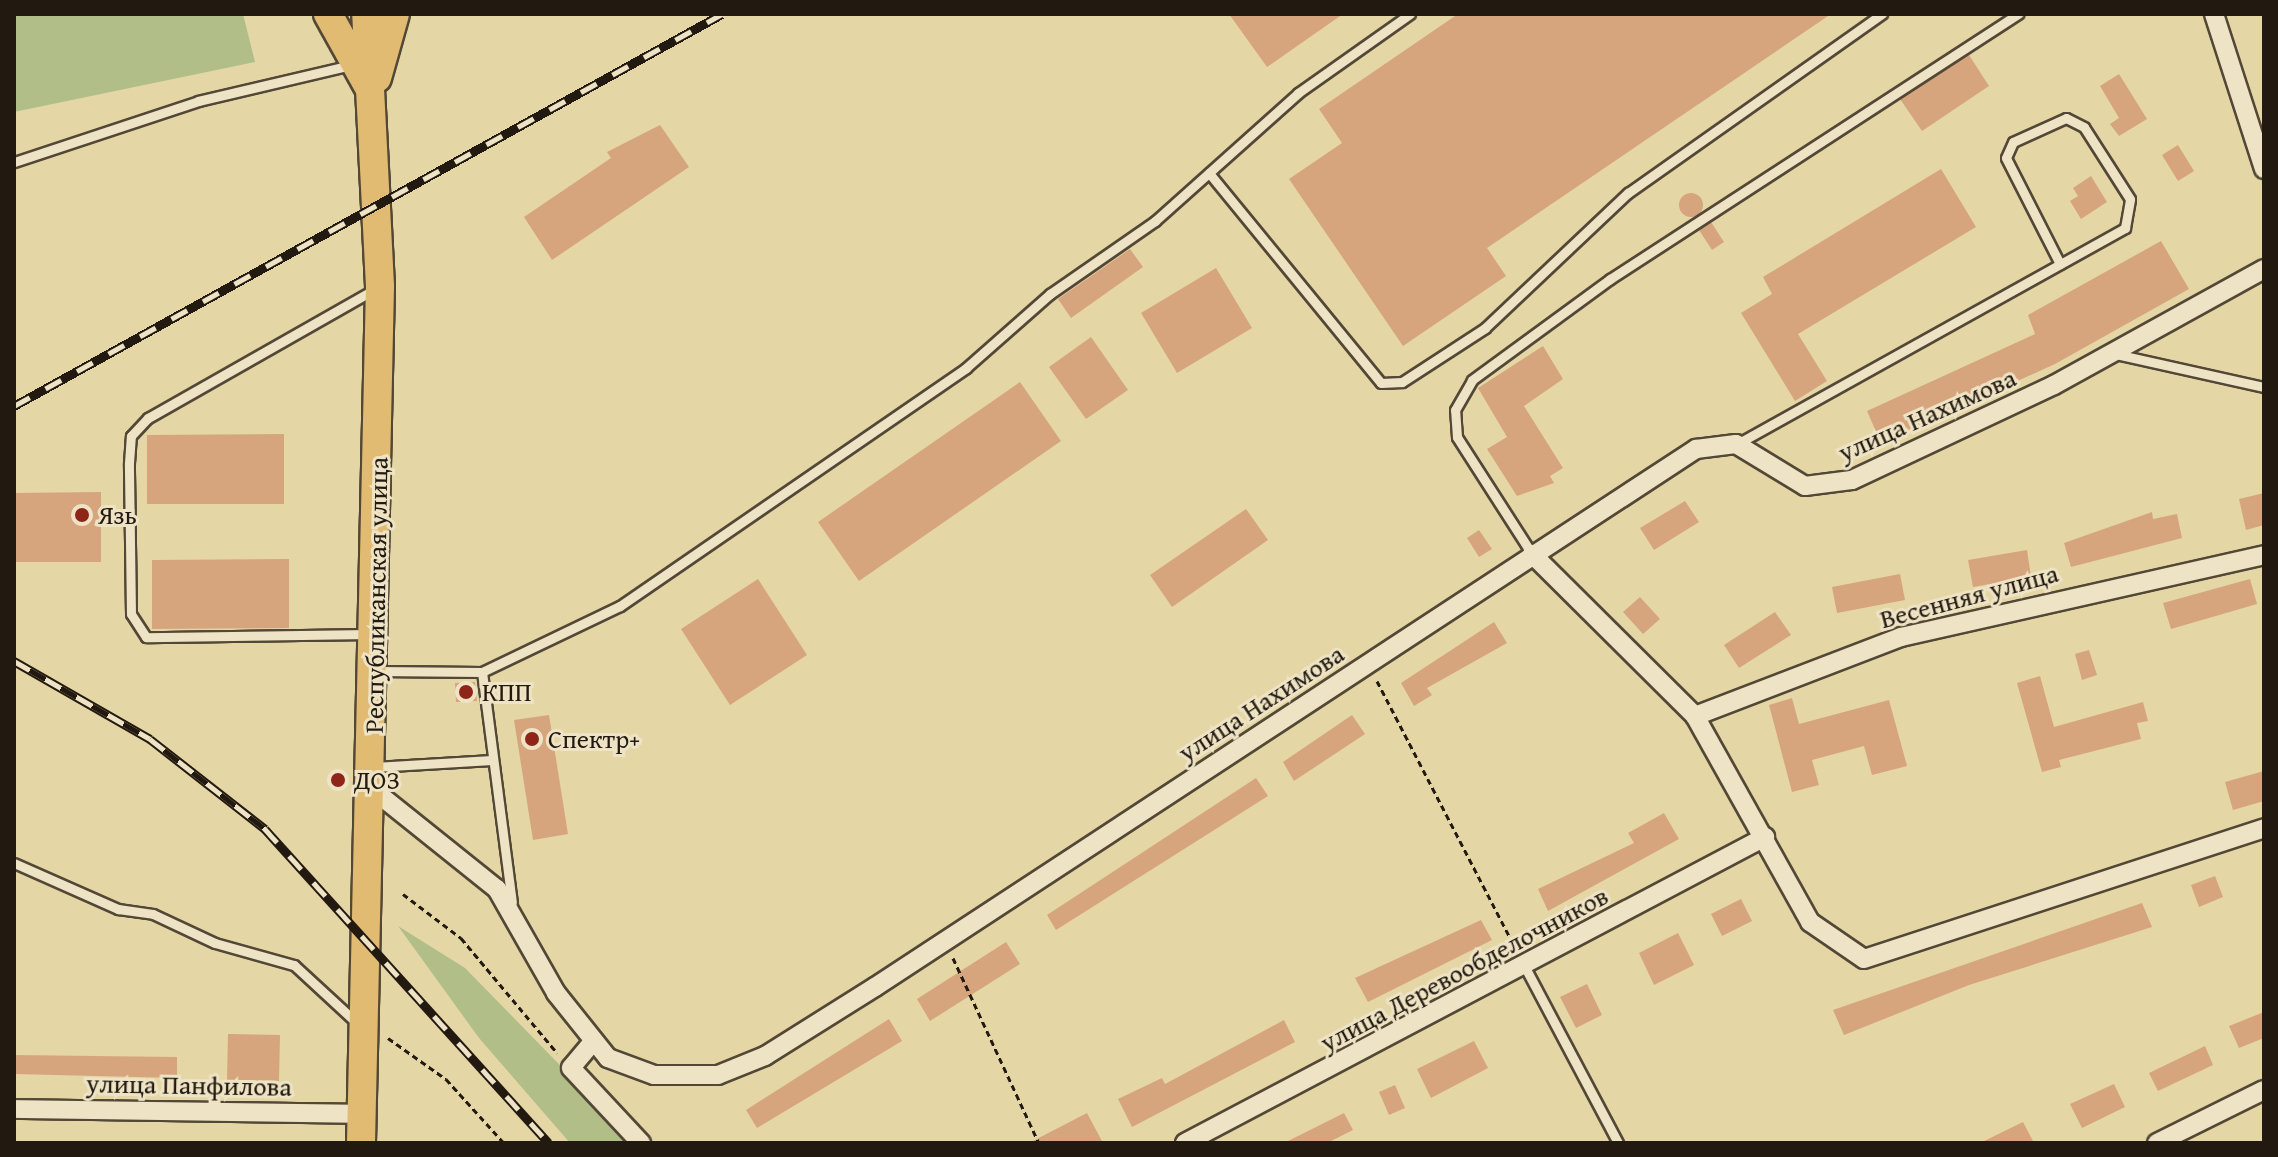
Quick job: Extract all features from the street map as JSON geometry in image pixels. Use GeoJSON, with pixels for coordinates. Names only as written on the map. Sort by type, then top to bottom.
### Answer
{"type":"FeatureCollection","features":[{"type":"Feature","properties":{"kind":"main road"},"geometry":{"type":"LineString","coordinates":[[328,14],[372,94]]}},
{"type":"Feature","properties":{"kind":"main road","name":"Республиканская улица"},"geometry":{"type":"LineString","coordinates":[[361,1143],[359,1025],[373,778],[377,634],[380,286],[366,14]]}},
{"type":"Feature","properties":{"kind":"main road"},"geometry":{"type":"LineString","coordinates":[[372,94],[395,14]]}},
{"type":"Feature","properties":{"kind":"street"},"geometry":{"type":"LineString","coordinates":[[2214,14],[2264,169]]}},
{"type":"Feature","properties":{"kind":"street","name":"улица Нахимова"},"geometry":{"type":"LineString","coordinates":[[591,1044],[642,1072],[718,1075],[765,1056],[1696,449],[1736,444],[1793,481],[1835,485],[1931,446],[2112,353],[2264,269]]}},
{"type":"Feature","properties":{"kind":"street"},"geometry":{"type":"LineString","coordinates":[[1532,554],[1695,716],[1810,922],[1864,959],[2264,828]]}},
{"type":"Feature","properties":{"kind":"street","name":"Весенняя улица"},"geometry":{"type":"LineString","coordinates":[[1695,716],[1901,637],[2264,555]]}},
{"type":"Feature","properties":{"kind":"street"},"geometry":{"type":"LineString","coordinates":[[373,778],[485,877],[514,909],[591,1044],[571,1068],[641,1143]]}},
{"type":"Feature","properties":{"kind":"street","name":"улица Деревообделочников"},"geometry":{"type":"LineString","coordinates":[[1185,1143],[1526,969],[1765,837]]}},
{"type":"Feature","properties":{"kind":"street"},"geometry":{"type":"LineString","coordinates":[[2157,1143],[2264,1090]]}},
{"type":"Feature","properties":{"kind":"street","name":"улица Панфилова"},"geometry":{"type":"LineString","coordinates":[[14,1109],[362,1114]]}},
{"type":"Feature","properties":{"kind":"lane"},"geometry":{"type":"LineString","coordinates":[[376,671],[482,672],[620,606],[941,386],[1209,173],[1298,93],[1410,14]]}},
{"type":"Feature","properties":{"kind":"lane"},"geometry":{"type":"LineString","coordinates":[[1209,173],[1381,383],[1402,382],[1485,328],[1628,193],[1882,14]]}},
{"type":"Feature","properties":{"kind":"lane"},"geometry":{"type":"LineString","coordinates":[[1532,554],[1457,437],[1455,410],[1472,380],[1610,279],[2018,14]]}},
{"type":"Feature","properties":{"kind":"lane"},"geometry":{"type":"LineString","coordinates":[[14,162],[198,101],[356,64]]}},
{"type":"Feature","properties":{"kind":"lane"},"geometry":{"type":"LineString","coordinates":[[1736,444],[2125,228],[2132,211],[2084,127],[2066,118],[2013,142],[2006,158],[2060,264]]}},
{"type":"Feature","properties":{"kind":"lane"},"geometry":{"type":"LineString","coordinates":[[377,634],[146,637],[131,614],[129,463],[131,436],[148,418],[380,286]]}},
{"type":"Feature","properties":{"kind":"lane"},"geometry":{"type":"LineString","coordinates":[[2112,353],[2264,387]]}},
{"type":"Feature","properties":{"kind":"lane"},"geometry":{"type":"LineString","coordinates":[[482,672],[514,909]]}},
{"type":"Feature","properties":{"kind":"lane"},"geometry":{"type":"LineString","coordinates":[[373,778],[492,760]]}},
{"type":"Feature","properties":{"kind":"lane"},"geometry":{"type":"LineString","coordinates":[[14,863],[118,909],[153,914],[215,943],[294,965],[359,1025]]}},
{"type":"Feature","properties":{"kind":"lane"},"geometry":{"type":"LineString","coordinates":[[1526,969],[1618,1143]]}},
{"type":"Feature","properties":{"kind":"path"},"geometry":{"type":"LineString","coordinates":[[1368,664],[1526,969]]}},
{"type":"Feature","properties":{"kind":"path"},"geometry":{"type":"LineString","coordinates":[[403,894],[461,938],[571,1068]]}},
{"type":"Feature","properties":{"kind":"path"},"geometry":{"type":"LineString","coordinates":[[944,940],[1039,1143]]}},
{"type":"Feature","properties":{"kind":"path"},"geometry":{"type":"LineString","coordinates":[[359,1025],[446,1079],[504,1143]]}},
{"type":"Feature","properties":{"kind":"green space"},"geometry":{"type":"Polygon","coordinates":[[[14,14],[243,14],[255,62],[14,112],[14,14]]]}},
{"type":"Feature","properties":{"kind":"green space"},"geometry":{"type":"Polygon","coordinates":[[[398,926],[465,968],[636,1143],[570,1143],[479,1038],[398,926]]]}},
{"type":"Feature","properties":{"kind":"building"},"geometry":{"type":"Polygon","coordinates":[[[1229,14],[1343,14],[1267,67],[1229,14]]]}},
{"type":"Feature","properties":{"kind":"building"},"geometry":{"type":"Polygon","coordinates":[[[1458,14],[1831,14],[1487,248],[1506,276],[1403,346],[1289,179],[1342,143],[1319,109],[1458,14]]]}},
{"type":"Feature","properties":{"kind":"building"},"geometry":{"type":"Polygon","coordinates":[[[1969,55],[1989,86],[1922,131],[1900,99],[1969,55]]]}},
{"type":"Feature","properties":{"kind":"building"},"geometry":{"type":"Polygon","coordinates":[[[2119,74],[2147,119],[2119,136],[2110,124],[2119,118],[2100,86],[2119,74]]]}},
{"type":"Feature","properties":{"kind":"building"},"geometry":{"type":"Polygon","coordinates":[[[660,125],[689,167],[552,260],[524,217],[611,158],[607,152],[660,125]]]}},
{"type":"Feature","properties":{"kind":"building"},"geometry":{"type":"Polygon","coordinates":[[[2178,145],[2194,171],[2178,181],[2162,155],[2178,145]]]}},
{"type":"Feature","properties":{"kind":"building"},"geometry":{"type":"Polygon","coordinates":[[[1941,169],[1976,227],[1798,334],[1827,381],[1795,401],[1741,313],[1772,294],[1763,277],[1941,169]]]}},
{"type":"Feature","properties":{"kind":"building"},"geometry":{"type":"Polygon","coordinates":[[[2091,176],[2107,202],[2081,219],[2070,201],[2078,196],[2073,188],[2091,176]]]}},
{"type":"Feature","properties":{"kind":"building"},"geometry":{"type":"Polygon","coordinates":[[[1691,193],[1702,200],[1703,205],[1696,216],[1691,217],[1680,210],[1679,205],[1686,194],[1691,193]]]}},
{"type":"Feature","properties":{"kind":"building"},"geometry":{"type":"Polygon","coordinates":[[[1711,222],[1724,242],[1712,250],[1699,230],[1711,222]]]}},
{"type":"Feature","properties":{"kind":"building"},"geometry":{"type":"Polygon","coordinates":[[[2161,241],[2189,289],[2055,364],[1881,443],[1867,411],[2035,334],[2028,315],[2161,241]]]}},
{"type":"Feature","properties":{"kind":"building"},"geometry":{"type":"Polygon","coordinates":[[[1130,249],[1143,267],[1071,318],[1058,299],[1130,249]]]}},
{"type":"Feature","properties":{"kind":"building"},"geometry":{"type":"Polygon","coordinates":[[[1216,268],[1252,328],[1177,373],[1141,313],[1216,268]]]}},
{"type":"Feature","properties":{"kind":"building"},"geometry":{"type":"Polygon","coordinates":[[[1091,337],[1128,390],[1086,419],[1049,367],[1091,337]]]}},
{"type":"Feature","properties":{"kind":"building"},"geometry":{"type":"Polygon","coordinates":[[[1543,346],[1563,379],[1524,406],[1563,468],[1550,476],[1554,483],[1517,496],[1487,449],[1507,437],[1478,388],[1543,346]]]}},
{"type":"Feature","properties":{"kind":"building"},"geometry":{"type":"Polygon","coordinates":[[[1020,382],[1061,441],[859,581],[818,522],[1020,382]]]}},
{"type":"Feature","properties":{"kind":"building"},"geometry":{"type":"Polygon","coordinates":[[[284,434],[284,504],[147,504],[147,435],[284,434]]]}},
{"type":"Feature","properties":{"kind":"building"},"geometry":{"type":"Polygon","coordinates":[[[101,492],[101,562],[14,562],[14,493],[101,492]]]}},
{"type":"Feature","properties":{"kind":"building"},"geometry":{"type":"Polygon","coordinates":[[[2264,493],[2264,525],[2246,530],[2239,499],[2264,493]]]}},
{"type":"Feature","properties":{"kind":"building"},"geometry":{"type":"Polygon","coordinates":[[[1685,501],[1699,522],[1654,550],[1640,528],[1685,501]]]}},
{"type":"Feature","properties":{"kind":"building"},"geometry":{"type":"Polygon","coordinates":[[[1246,509],[1268,540],[1172,607],[1150,575],[1246,509]]]}},
{"type":"Feature","properties":{"kind":"building"},"geometry":{"type":"Polygon","coordinates":[[[2152,512],[2153,519],[2177,514],[2182,538],[2071,567],[2064,543],[2152,512]]]}},
{"type":"Feature","properties":{"kind":"building"},"geometry":{"type":"Polygon","coordinates":[[[1479,530],[1492,549],[1479,557],[1467,538],[1479,530]]]}},
{"type":"Feature","properties":{"kind":"building"},"geometry":{"type":"Polygon","coordinates":[[[2027,550],[2031,577],[1973,587],[1968,560],[2027,550]]]}},
{"type":"Feature","properties":{"kind":"building"},"geometry":{"type":"Polygon","coordinates":[[[289,559],[289,628],[152,629],[152,560],[289,559]]]}},
{"type":"Feature","properties":{"kind":"building"},"geometry":{"type":"Polygon","coordinates":[[[1900,574],[1905,600],[1837,613],[1832,587],[1900,574]]]}},
{"type":"Feature","properties":{"kind":"building"},"geometry":{"type":"Polygon","coordinates":[[[758,579],[807,655],[730,705],[681,629],[758,579]]]}},
{"type":"Feature","properties":{"kind":"building"},"geometry":{"type":"Polygon","coordinates":[[[2250,579],[2257,604],[2171,629],[2163,603],[2250,579]]]}},
{"type":"Feature","properties":{"kind":"building"},"geometry":{"type":"Polygon","coordinates":[[[1640,597],[1660,619],[1643,634],[1623,612],[1640,597]]]}},
{"type":"Feature","properties":{"kind":"building"},"geometry":{"type":"Polygon","coordinates":[[[1775,612],[1791,635],[1739,668],[1724,645],[1775,612]]]}},
{"type":"Feature","properties":{"kind":"building"},"geometry":{"type":"Polygon","coordinates":[[[1494,622],[1507,643],[1427,688],[1432,695],[1414,706],[1401,683],[1494,622]]]}},
{"type":"Feature","properties":{"kind":"building"},"geometry":{"type":"Polygon","coordinates":[[[2089,650],[2097,675],[2082,680],[2075,654],[2089,650]]]}},
{"type":"Feature","properties":{"kind":"building"},"geometry":{"type":"Polygon","coordinates":[[[2040,676],[2054,727],[2143,702],[2148,721],[2137,723],[2141,739],[2059,760],[2061,767],[2042,772],[2017,683],[2040,676]]]}},
{"type":"Feature","properties":{"kind":"building","name":"КПП"},"geometry":{"type":"Polygon","coordinates":[[[475,682],[477,701],[456,702],[455,683],[475,682]]]}},
{"type":"Feature","properties":{"kind":"building"},"geometry":{"type":"Polygon","coordinates":[[[1792,698],[1799,724],[1889,700],[1907,766],[1872,775],[1864,746],[1812,760],[1819,785],[1792,792],[1769,705],[1792,698]]]}},
{"type":"Feature","properties":{"kind":"building"},"geometry":{"type":"Polygon","coordinates":[[[549,715],[568,834],[533,840],[514,720],[549,715]]]}},
{"type":"Feature","properties":{"kind":"building"},"geometry":{"type":"Polygon","coordinates":[[[1352,715],[1365,734],[1294,781],[1283,762],[1352,715]]]}},
{"type":"Feature","properties":{"kind":"building"},"geometry":{"type":"Polygon","coordinates":[[[2264,771],[2264,801],[2233,810],[2225,782],[2264,771]]]}},
{"type":"Feature","properties":{"kind":"building"},"geometry":{"type":"Polygon","coordinates":[[[1256,778],[1268,796],[1056,930],[1047,915],[1256,778]]]}},
{"type":"Feature","properties":{"kind":"building"},"geometry":{"type":"Polygon","coordinates":[[[1664,813],[1679,839],[1548,911],[1538,889],[1634,843],[1628,833],[1664,813]]]}},
{"type":"Feature","properties":{"kind":"building"},"geometry":{"type":"Polygon","coordinates":[[[2215,876],[2223,897],[2199,907],[2191,885],[2215,876]]]}},
{"type":"Feature","properties":{"kind":"building"},"geometry":{"type":"Polygon","coordinates":[[[1741,899],[1752,921],[1722,936],[1711,914],[1741,899]]]}},
{"type":"Feature","properties":{"kind":"building"},"geometry":{"type":"Polygon","coordinates":[[[2142,903],[2152,927],[1969,985],[1844,1035],[1833,1010],[2142,903]]]}},
{"type":"Feature","properties":{"kind":"building"},"geometry":{"type":"Polygon","coordinates":[[[1481,920],[1492,940],[1368,1002],[1355,978],[1481,920]]]}},
{"type":"Feature","properties":{"kind":"building"},"geometry":{"type":"Polygon","coordinates":[[[1678,933],[1694,965],[1654,985],[1639,953],[1678,933]]]}},
{"type":"Feature","properties":{"kind":"building"},"geometry":{"type":"Polygon","coordinates":[[[1006,942],[1020,964],[930,1021],[917,999],[1006,942]]]}},
{"type":"Feature","properties":{"kind":"building"},"geometry":{"type":"Polygon","coordinates":[[[1587,984],[1602,1015],[1576,1028],[1560,997],[1587,984]]]}},
{"type":"Feature","properties":{"kind":"building"},"geometry":{"type":"Polygon","coordinates":[[[2264,1012],[2264,1038],[2239,1048],[2229,1026],[2264,1012]]]}},
{"type":"Feature","properties":{"kind":"building"},"geometry":{"type":"Polygon","coordinates":[[[889,1019],[902,1041],[757,1128],[746,1110],[889,1019]]]}},
{"type":"Feature","properties":{"kind":"building"},"geometry":{"type":"Polygon","coordinates":[[[1284,1020],[1295,1042],[1132,1127],[1118,1099],[1162,1078],[1165,1084],[1284,1020]]]}},
{"type":"Feature","properties":{"kind":"building"},"geometry":{"type":"Polygon","coordinates":[[[228,1034],[280,1035],[279,1081],[227,1080],[228,1034]]]}},
{"type":"Feature","properties":{"kind":"building"},"geometry":{"type":"Polygon","coordinates":[[[1474,1041],[1488,1068],[1431,1098],[1417,1069],[1474,1041]]]}},
{"type":"Feature","properties":{"kind":"building"},"geometry":{"type":"Polygon","coordinates":[[[2205,1046],[2213,1065],[2158,1091],[2149,1073],[2205,1046]]]}},
{"type":"Feature","properties":{"kind":"building"},"geometry":{"type":"Polygon","coordinates":[[[14,1055],[177,1057],[177,1078],[14,1074],[14,1055]]]}},
{"type":"Feature","properties":{"kind":"building"},"geometry":{"type":"Polygon","coordinates":[[[2114,1084],[2125,1107],[2082,1128],[2070,1104],[2114,1084]]]}},
{"type":"Feature","properties":{"kind":"building"},"geometry":{"type":"Polygon","coordinates":[[[1395,1085],[1405,1108],[1389,1115],[1379,1092],[1395,1085]]]}},
{"type":"Feature","properties":{"kind":"building"},"geometry":{"type":"Polygon","coordinates":[[[1087,1113],[1103,1143],[1029,1143],[1087,1113]]]}},
{"type":"Feature","properties":{"kind":"building"},"geometry":{"type":"Polygon","coordinates":[[[1344,1113],[1353,1130],[1327,1143],[1284,1143],[1344,1113]]]}},
{"type":"Feature","properties":{"kind":"building"},"geometry":{"type":"Polygon","coordinates":[[[2023,1122],[2034,1143],[1980,1143],[2023,1122]]]}},
{"type":"Feature","properties":{"kind":"railway"},"geometry":{"type":"LineString","coordinates":[[14,406],[722,14]]}},
{"type":"Feature","properties":{"kind":"railway"},"geometry":{"type":"LineString","coordinates":[[14,661],[150,739],[265,829],[549,1143]]}},
{"type":"Feature","properties":{"kind":"place","name":"Язь"},"geometry":{"type":"Point","coordinates":[82,515]}},
{"type":"Feature","properties":{"kind":"place","name":"КПП"},"geometry":{"type":"Point","coordinates":[466,692]}},
{"type":"Feature","properties":{"kind":"place","name":"Спектр+"},"geometry":{"type":"Point","coordinates":[532,739]}},
{"type":"Feature","properties":{"kind":"place","name":"ДОЗ"},"geometry":{"type":"Point","coordinates":[338,780]}}]}
